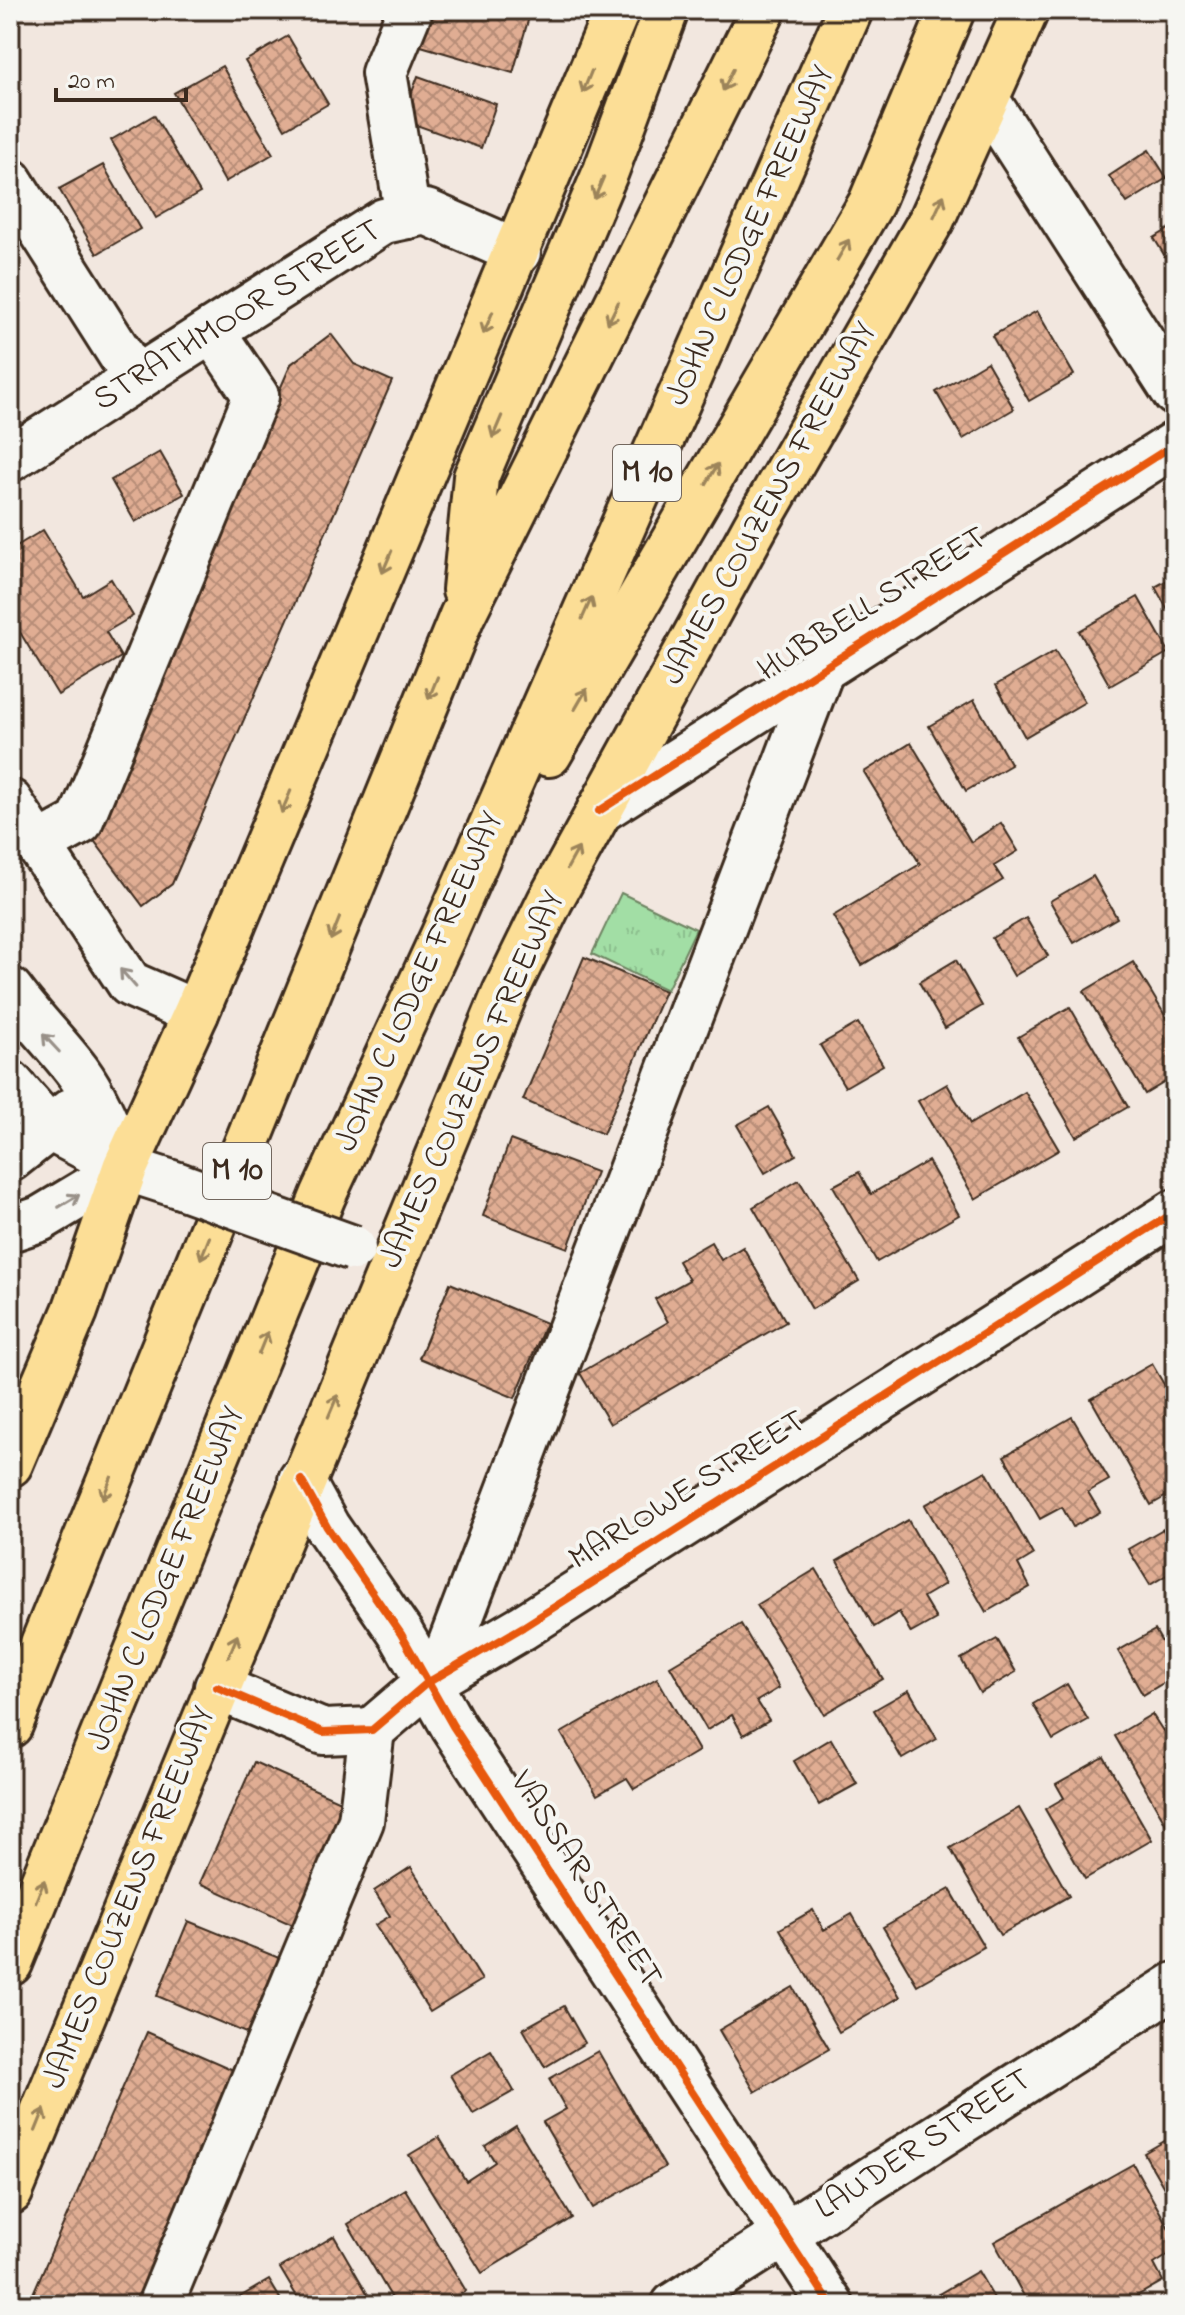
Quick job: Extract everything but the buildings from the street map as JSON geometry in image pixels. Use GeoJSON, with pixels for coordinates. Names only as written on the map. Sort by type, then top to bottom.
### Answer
{"type":"FeatureCollection","features":[{"type":"Feature","properties":{"kind":"main road"},"geometry":{"type":"LineString","coordinates":[[10,1464],[75,1311],[125,1168],[196,1013],[617,10]]}},
{"type":"Feature","properties":{"kind":"main road"},"geometry":{"type":"LineString","coordinates":[[462,616],[476,477],[606,171],[666,10]]}},
{"type":"Feature","properties":{"kind":"main road","name":"M 10"},"geometry":{"type":"LineString","coordinates":[[10,1725],[462,616],[763,10]]}},
{"type":"Feature","properties":{"kind":"main road","name":"JOHN C LODGE FREEWAY"},"geometry":{"type":"LineString","coordinates":[[10,1963],[323,1196],[443,936],[850,10]]}},
{"type":"Feature","properties":{"kind":"main road"},"geometry":{"type":"LineString","coordinates":[[443,936],[871,203],[952,10]]}},
{"type":"Feature","properties":{"kind":"main road","name":"JAMES COUZENS FREEWAY"},"geometry":{"type":"LineString","coordinates":[[10,2192],[301,1480],[373,1254],[599,811],[755,527],[932,219],[988,102],[1026,10]]}},
{"type":"Feature","properties":{"kind":"street"},"geometry":{"type":"LineString","coordinates":[[408,216],[384,73],[410,10]]}},
{"type":"Feature","properties":{"kind":"street"},"geometry":{"type":"LineString","coordinates":[[988,102],[1175,393]]}},
{"type":"Feature","properties":{"kind":"street"},"geometry":{"type":"LineString","coordinates":[[10,181],[136,379]]}},
{"type":"Feature","properties":{"kind":"street","name":"STRATHMOOR STREET"},"geometry":{"type":"LineString","coordinates":[[10,459],[384,221],[426,212],[518,252]]}},
{"type":"Feature","properties":{"kind":"street"},"geometry":{"type":"LineString","coordinates":[[38,845],[80,822],[256,396],[212,331]]}},
{"type":"Feature","properties":{"kind":"street","name":"HUBBELL STREET"},"geometry":{"type":"LineString","coordinates":[[599,811],[1175,444]]}},
{"type":"Feature","properties":{"kind":"street"},"geometry":{"type":"LineString","coordinates":[[433,1680],[823,666]]}},
{"type":"Feature","properties":{"kind":"street"},"geometry":{"type":"LineString","coordinates":[[10,802],[130,984],[196,1013]]}},
{"type":"Feature","properties":{"kind":"street"},"geometry":{"type":"LineString","coordinates":[[10,990],[92,1094],[125,1168]]}},
{"type":"Feature","properties":{"kind":"street"},"geometry":{"type":"LineString","coordinates":[[10,1083],[49,1128],[125,1168],[373,1254]]}},
{"type":"Feature","properties":{"kind":"street"},"geometry":{"type":"LineString","coordinates":[[10,1159],[92,1094]]}},
{"type":"Feature","properties":{"kind":"street"},"geometry":{"type":"LineString","coordinates":[[10,1229],[40,1219],[125,1168]]}},
{"type":"Feature","properties":{"kind":"street","name":"MARLOWE STREET"},"geometry":{"type":"LineString","coordinates":[[372,1730],[433,1680],[523,1627],[1175,1212]]}},
{"type":"Feature","properties":{"kind":"street","name":"VASSAR STREET"},"geometry":{"type":"LineString","coordinates":[[301,1480],[327,1527],[433,1680],[831,2305]]}},
{"type":"Feature","properties":{"kind":"street"},"geometry":{"type":"LineString","coordinates":[[160,2305],[361,1821],[372,1730],[323,1732],[217,1687]]}},
{"type":"Feature","properties":{"kind":"street","name":"LAUDER STREET"},"geometry":{"type":"LineString","coordinates":[[674,2305],[1175,1985]]}},
{"type":"Feature","properties":{"kind":"green space"},"geometry":{"type":"Polygon","coordinates":[[[621,893],[696,929],[667,990],[592,954],[621,893]]]}},
{"type":"Feature","properties":{"kind":"cycle path"},"geometry":{"type":"LineString","coordinates":[[599,811],[1175,444]]}},
{"type":"Feature","properties":{"kind":"cycle path"},"geometry":{"type":"LineString","coordinates":[[217,1687],[323,1732],[372,1730],[427,1683],[523,1627],[1175,1212]]}},
{"type":"Feature","properties":{"kind":"cycle path"},"geometry":{"type":"LineString","coordinates":[[301,1480],[327,1527],[401,1634],[453,1726],[831,2305]]}}]}
